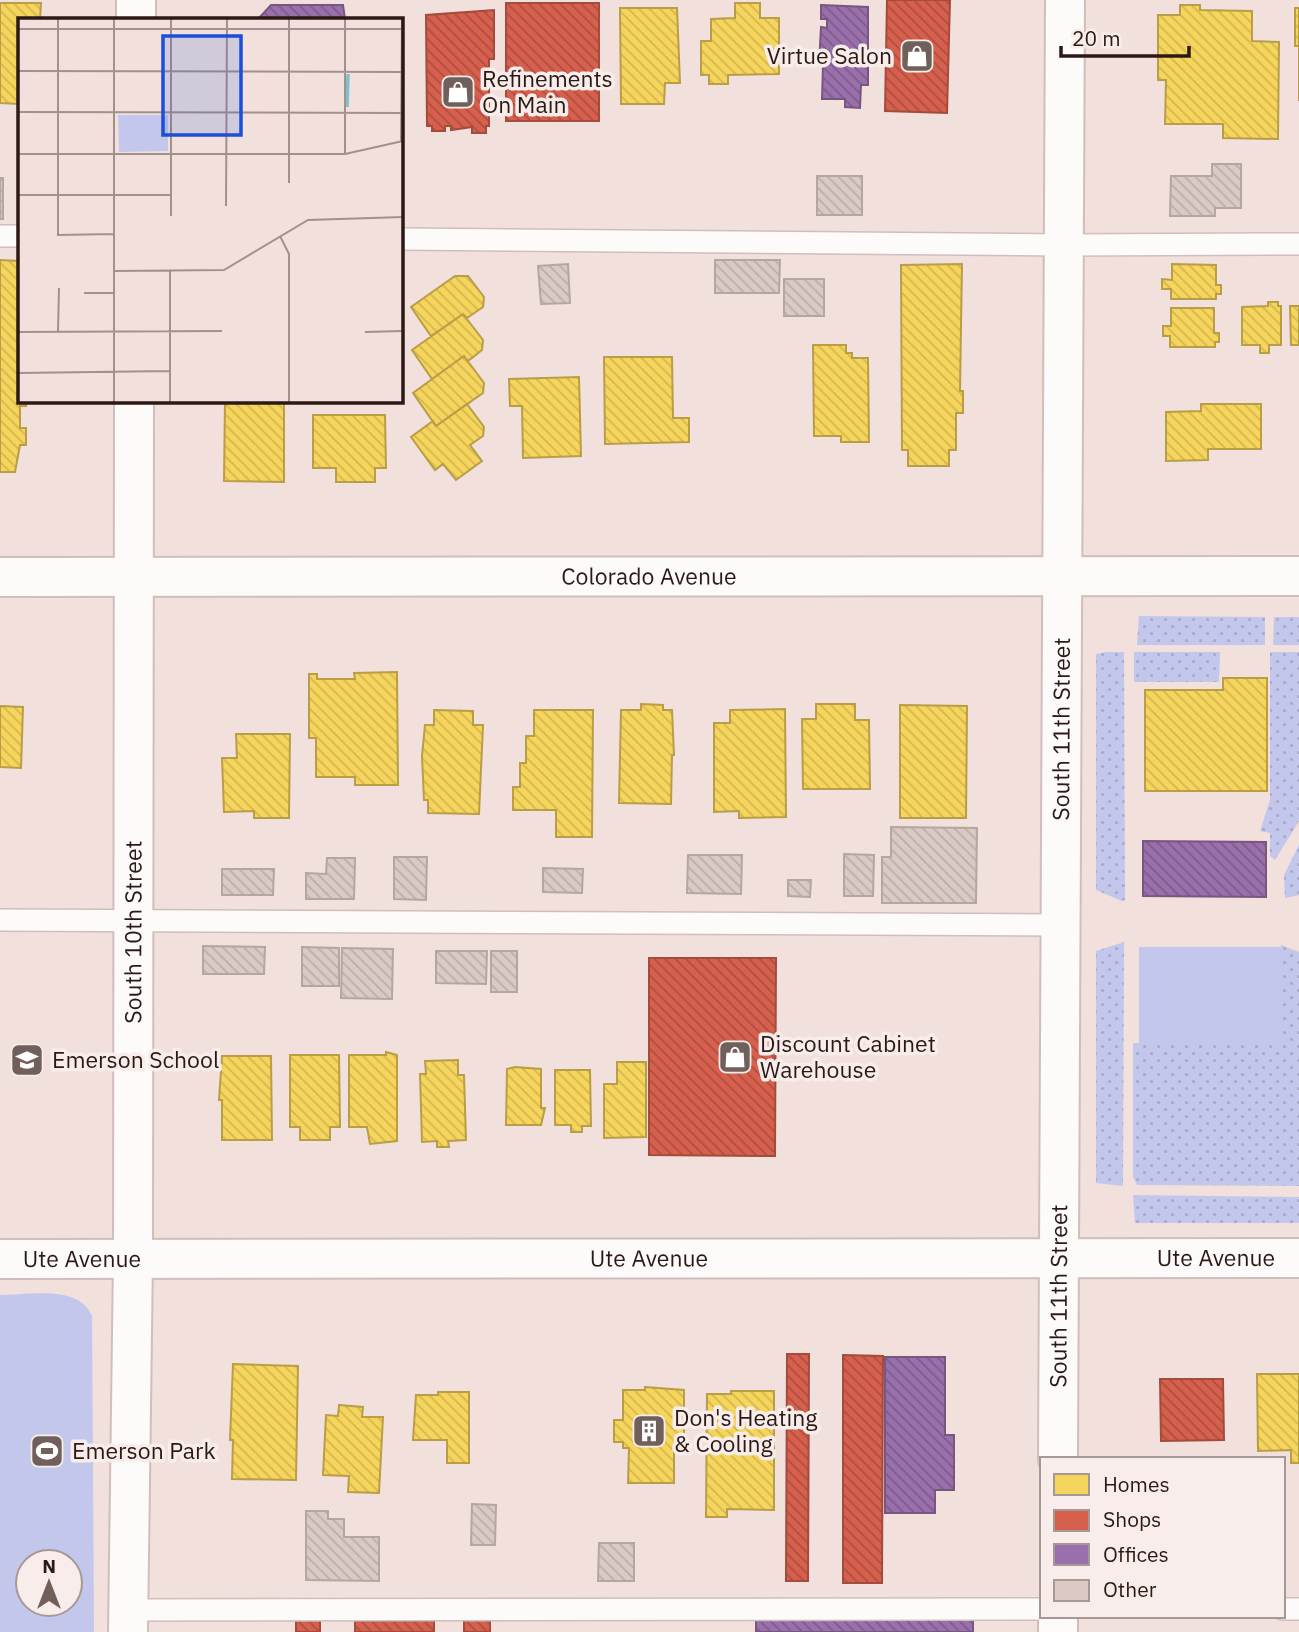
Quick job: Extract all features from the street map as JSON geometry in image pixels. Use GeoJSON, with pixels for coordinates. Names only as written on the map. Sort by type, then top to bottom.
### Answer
{"type":"FeatureCollection","features":[{"type":"Feature","properties":{"kind":"street"},"geometry":{"type":"LineString","coordinates":[[136,0],[136,18]]}},
{"type":"Feature","properties":{"kind":"street","name":"South 11th Street"},"geometry":{"type":"LineString","coordinates":[[1058,1457],[1065,0]]}},
{"type":"Feature","properties":{"kind":"street","name":"South 10th Street"},"geometry":{"type":"LineString","coordinates":[[128,1621],[133,1259],[134,402]]}},
{"type":"Feature","properties":{"kind":"street","name":"Colorado Avenue"},"geometry":{"type":"LineString","coordinates":[[0,577],[1299,576]]}},
{"type":"Feature","properties":{"kind":"street","name":"Ute Avenue"},"geometry":{"type":"LineString","coordinates":[[0,1259],[1059,1256],[1299,1258]]}},
{"type":"Feature","properties":{"kind":"lane"},"geometry":{"type":"LineString","coordinates":[[0,236],[18,236]]}},
{"type":"Feature","properties":{"kind":"lane"},"geometry":{"type":"LineString","coordinates":[[402,239],[1064,245],[1299,244]]}},
{"type":"Feature","properties":{"kind":"lane"},"geometry":{"type":"LineString","coordinates":[[0,920],[1061,925]]}},
{"type":"Feature","properties":{"kind":"lane"},"geometry":{"type":"LineString","coordinates":[[128,1621],[1040,1609]]}},
{"type":"Feature","properties":{"kind":"shaded area"},"geometry":{"type":"Polygon","coordinates":[[[1139,616],[1265,617],[1265,645],[1137,645],[1139,616]]]}},
{"type":"Feature","properties":{"kind":"shaded area"},"geometry":{"type":"Polygon","coordinates":[[[1274,617],[1299,617],[1299,645],[1273,645],[1274,617]]]}},
{"type":"Feature","properties":{"kind":"shaded area"},"geometry":{"type":"Polygon","coordinates":[[[1124,652],[1125,900],[1122,901],[1096,890],[1096,654],[1124,652]]]}},
{"type":"Feature","properties":{"kind":"shaded area"},"geometry":{"type":"Polygon","coordinates":[[[1134,652],[1220,652],[1219,682],[1134,682],[1134,652]]]}},
{"type":"Feature","properties":{"kind":"shaded area"},"geometry":{"type":"Polygon","coordinates":[[[1270,652],[1299,652],[1299,821],[1275,860],[1270,856],[1270,833],[1260,831],[1270,800],[1270,652]]]}},
{"type":"Feature","properties":{"kind":"shaded area"},"geometry":{"type":"Polygon","coordinates":[[[1299,845],[1299,895],[1285,898],[1284,875],[1299,845]]]}},
{"type":"Feature","properties":{"kind":"shaded area"},"geometry":{"type":"Polygon","coordinates":[[[1124,942],[1123,1186],[1096,1183],[1096,951],[1124,942]]]}},
{"type":"Feature","properties":{"kind":"shaded area"},"geometry":{"type":"Polygon","coordinates":[[[1281,945],[1299,952],[1299,1186],[1137,1185],[1133,1177],[1133,1043],[1281,1043],[1281,945]]]}},
{"type":"Feature","properties":{"kind":"shaded area"},"geometry":{"type":"Polygon","coordinates":[[[1139,947],[1281,947],[1281,1043],[1139,1043],[1139,947]]]}},
{"type":"Feature","properties":{"kind":"shaded area"},"geometry":{"type":"Polygon","coordinates":[[[1133,1195],[1299,1197],[1299,1223],[1135,1223],[1133,1195]]]}},
{"type":"Feature","properties":{"kind":"shaded area","name":"Emerson Park"},"geometry":{"type":"Polygon","coordinates":[[[0,1295],[65,1295],[86,1306],[92,1316],[94,1632],[0,1632],[0,1295]]]}},
{"type":"Feature","properties":{"kind":"building: Homes"},"geometry":{"type":"Polygon","coordinates":[[[0,3],[41,3],[40,18],[18,18],[18,104],[0,103],[0,3]]]}},
{"type":"Feature","properties":{"kind":"building: Homes"},"geometry":{"type":"Polygon","coordinates":[[[735,3],[760,3],[760,18],[779,18],[779,74],[728,75],[728,84],[709,84],[709,75],[701,75],[701,41],[711,41],[711,19],[735,18],[735,3]]]}},
{"type":"Feature","properties":{"kind":"building: Homes"},"geometry":{"type":"Polygon","coordinates":[[[1180,5],[1200,5],[1200,10],[1252,11],[1252,41],[1279,42],[1278,139],[1223,138],[1223,124],[1165,124],[1166,80],[1158,80],[1158,15],[1180,15],[1180,5]]]}},
{"type":"Feature","properties":{"kind":"building: Homes"},"geometry":{"type":"Polygon","coordinates":[[[620,8],[677,8],[680,83],[665,83],[664,104],[621,104],[620,8]]]}},
{"type":"Feature","properties":{"kind":"building: Homes"},"geometry":{"type":"Polygon","coordinates":[[[1295,8],[1299,8],[1299,46],[1295,46],[1295,8]]]}},
{"type":"Feature","properties":{"kind":"building: Homes"},"geometry":{"type":"Polygon","coordinates":[[[0,260],[18,261],[18,402],[26,402],[26,406],[20,406],[20,428],[26,428],[26,445],[20,445],[15,472],[0,472],[0,260]]]}},
{"type":"Feature","properties":{"kind":"building: Homes"},"geometry":{"type":"Polygon","coordinates":[[[962,264],[960,391],[963,391],[963,413],[956,413],[956,450],[949,450],[949,466],[908,466],[908,450],[902,450],[901,265],[962,264]]]}},
{"type":"Feature","properties":{"kind":"building: Homes"},"geometry":{"type":"Polygon","coordinates":[[[1172,264],[1216,265],[1216,285],[1221,285],[1221,294],[1216,294],[1216,299],[1171,299],[1171,289],[1162,289],[1162,279],[1172,280],[1172,264]]]}},
{"type":"Feature","properties":{"kind":"building: Homes"},"geometry":{"type":"Polygon","coordinates":[[[455,276],[468,276],[484,297],[483,307],[467,318],[463,314],[431,336],[411,307],[455,276]]]}},
{"type":"Feature","properties":{"kind":"building: Homes"},"geometry":{"type":"Polygon","coordinates":[[[1268,302],[1278,302],[1278,306],[1281,306],[1281,345],[1269,345],[1269,353],[1260,353],[1260,345],[1242,345],[1242,307],[1268,306],[1268,302]]]}},
{"type":"Feature","properties":{"kind":"building: Homes"},"geometry":{"type":"Polygon","coordinates":[[[1290,306],[1299,306],[1299,345],[1291,345],[1290,306]]]}},
{"type":"Feature","properties":{"kind":"building: Homes"},"geometry":{"type":"Polygon","coordinates":[[[1171,308],[1214,308],[1214,333],[1219,333],[1219,342],[1215,342],[1215,347],[1170,347],[1170,336],[1163,336],[1163,326],[1171,326],[1171,308]]]}},
{"type":"Feature","properties":{"kind":"building: Homes"},"geometry":{"type":"Polygon","coordinates":[[[463,314],[483,340],[482,350],[468,361],[464,356],[432,379],[412,350],[463,314]]]}},
{"type":"Feature","properties":{"kind":"building: Homes"},"geometry":{"type":"Polygon","coordinates":[[[813,345],[846,345],[846,353],[852,353],[852,358],[868,358],[869,442],[841,442],[841,436],[814,436],[813,345]]]}},
{"type":"Feature","properties":{"kind":"building: Homes"},"geometry":{"type":"Polygon","coordinates":[[[464,356],[484,383],[483,393],[436,426],[413,393],[464,356]]]}},
{"type":"Feature","properties":{"kind":"building: Homes"},"geometry":{"type":"Polygon","coordinates":[[[604,357],[672,357],[673,418],[689,418],[689,442],[605,444],[604,357]]]}},
{"type":"Feature","properties":{"kind":"building: Homes"},"geometry":{"type":"Polygon","coordinates":[[[579,377],[581,456],[523,458],[522,406],[510,406],[509,379],[579,377]]]}},
{"type":"Feature","properties":{"kind":"building: Homes"},"geometry":{"type":"Polygon","coordinates":[[[225,402],[284,402],[284,482],[224,481],[225,402]]]}},
{"type":"Feature","properties":{"kind":"building: Homes"},"geometry":{"type":"Polygon","coordinates":[[[467,404],[484,427],[483,436],[470,445],[482,461],[456,480],[443,464],[435,470],[411,437],[433,421],[436,426],[467,404]]]}},
{"type":"Feature","properties":{"kind":"building: Homes"},"geometry":{"type":"Polygon","coordinates":[[[1201,404],[1261,404],[1261,449],[1208,449],[1208,460],[1166,461],[1166,412],[1201,411],[1201,404]]]}},
{"type":"Feature","properties":{"kind":"building: Homes"},"geometry":{"type":"Polygon","coordinates":[[[313,415],[385,415],[386,468],[375,468],[375,482],[336,482],[336,468],[313,468],[313,415]]]}},
{"type":"Feature","properties":{"kind":"building: Homes"},"geometry":{"type":"Polygon","coordinates":[[[397,672],[398,785],[355,785],[355,777],[316,777],[316,738],[309,738],[309,674],[317,674],[317,679],[355,679],[354,673],[397,672]]]}},
{"type":"Feature","properties":{"kind":"building: Homes"},"geometry":{"type":"Polygon","coordinates":[[[1223,678],[1267,678],[1267,791],[1145,791],[1145,690],[1223,690],[1223,678]]]}},
{"type":"Feature","properties":{"kind":"building: Homes"},"geometry":{"type":"Polygon","coordinates":[[[641,704],[663,705],[663,710],[672,710],[674,755],[671,804],[619,803],[621,710],[641,710],[641,704]]]}},
{"type":"Feature","properties":{"kind":"building: Homes"},"geometry":{"type":"Polygon","coordinates":[[[816,704],[855,704],[855,720],[869,720],[870,789],[803,789],[802,719],[816,719],[816,704]]]}},
{"type":"Feature","properties":{"kind":"building: Homes"},"geometry":{"type":"Polygon","coordinates":[[[900,705],[967,706],[966,818],[900,818],[900,705]]]}},
{"type":"Feature","properties":{"kind":"building: Homes"},"geometry":{"type":"Polygon","coordinates":[[[0,706],[23,707],[21,768],[0,767],[0,706]]]}},
{"type":"Feature","properties":{"kind":"building: Homes"},"geometry":{"type":"Polygon","coordinates":[[[785,709],[786,817],[739,818],[739,811],[714,812],[714,723],[730,723],[730,710],[785,709]]]}},
{"type":"Feature","properties":{"kind":"building: Homes"},"geometry":{"type":"Polygon","coordinates":[[[434,710],[473,711],[473,725],[483,725],[479,814],[428,813],[428,800],[424,800],[422,756],[425,725],[434,725],[434,710]]]}},
{"type":"Feature","properties":{"kind":"building: Homes"},"geometry":{"type":"Polygon","coordinates":[[[534,710],[593,710],[592,837],[556,837],[556,810],[513,810],[513,787],[520,787],[520,763],[526,763],[526,736],[534,736],[534,710]]]}},
{"type":"Feature","properties":{"kind":"building: Homes"},"geometry":{"type":"Polygon","coordinates":[[[236,734],[290,734],[289,818],[254,818],[254,811],[224,812],[222,758],[237,758],[236,734]]]}},
{"type":"Feature","properties":{"kind":"building: Homes"},"geometry":{"type":"Polygon","coordinates":[[[386,1052],[397,1055],[397,1141],[370,1144],[367,1127],[349,1127],[349,1055],[386,1055],[386,1052]]]}},
{"type":"Feature","properties":{"kind":"building: Homes"},"geometry":{"type":"Polygon","coordinates":[[[290,1055],[339,1055],[340,1127],[330,1127],[330,1140],[300,1140],[300,1127],[290,1127],[290,1055]]]}},
{"type":"Feature","properties":{"kind":"building: Homes"},"geometry":{"type":"Polygon","coordinates":[[[222,1056],[271,1056],[272,1140],[222,1140],[222,1100],[219,1100],[222,1056]]]}},
{"type":"Feature","properties":{"kind":"building: Homes"},"geometry":{"type":"Polygon","coordinates":[[[458,1060],[458,1075],[464,1075],[466,1140],[448,1141],[449,1147],[437,1147],[437,1141],[422,1142],[420,1074],[426,1074],[425,1061],[458,1060]]]}},
{"type":"Feature","properties":{"kind":"building: Homes"},"geometry":{"type":"Polygon","coordinates":[[[617,1062],[646,1062],[646,1137],[604,1138],[604,1084],[617,1084],[617,1062]]]}},
{"type":"Feature","properties":{"kind":"building: Homes"},"geometry":{"type":"Polygon","coordinates":[[[507,1069],[541,1069],[541,1108],[545,1108],[541,1125],[506,1125],[507,1069]]]}},
{"type":"Feature","properties":{"kind":"building: Homes"},"geometry":{"type":"Polygon","coordinates":[[[555,1070],[590,1070],[591,1126],[582,1126],[582,1132],[571,1132],[571,1125],[555,1125],[555,1070]]]}},
{"type":"Feature","properties":{"kind":"building: Homes"},"geometry":{"type":"Polygon","coordinates":[[[233,1364],[298,1366],[296,1480],[232,1479],[233,1440],[230,1440],[233,1364]]]}},
{"type":"Feature","properties":{"kind":"building: Homes"},"geometry":{"type":"Polygon","coordinates":[[[1257,1374],[1299,1374],[1299,1463],[1291,1463],[1291,1450],[1258,1451],[1257,1374]]]}},
{"type":"Feature","properties":{"kind":"building: Homes","name":"Don's Heating & Cooling"},"geometry":{"type":"Polygon","coordinates":[[[645,1387],[684,1390],[684,1447],[674,1447],[674,1483],[628,1483],[629,1448],[623,1448],[623,1442],[614,1442],[614,1420],[623,1420],[623,1390],[645,1390],[645,1387]]]}},
{"type":"Feature","properties":{"kind":"building: Homes"},"geometry":{"type":"Polygon","coordinates":[[[731,1391],[774,1391],[774,1510],[727,1509],[727,1517],[706,1517],[707,1394],[731,1394],[731,1391]]]}},
{"type":"Feature","properties":{"kind":"building: Homes"},"geometry":{"type":"Polygon","coordinates":[[[438,1392],[469,1392],[469,1463],[447,1463],[447,1440],[413,1440],[416,1395],[438,1395],[438,1392]]]}},
{"type":"Feature","properties":{"kind":"building: Homes"},"geometry":{"type":"Polygon","coordinates":[[[339,1405],[363,1407],[362,1417],[383,1417],[379,1493],[348,1492],[349,1476],[323,1475],[326,1415],[338,1416],[339,1405]]]}},
{"type":"Feature","properties":{"kind":"building: Shops","name":"Virtue Salon"},"geometry":{"type":"Polygon","coordinates":[[[887,0],[950,0],[947,113],[885,111],[887,0]]]}},
{"type":"Feature","properties":{"kind":"building: Shops"},"geometry":{"type":"Polygon","coordinates":[[[506,3],[599,3],[599,121],[506,121],[506,3]]]}},
{"type":"Feature","properties":{"kind":"building: Shops","name":"Refinements On Main"},"geometry":{"type":"Polygon","coordinates":[[[494,10],[494,59],[489,59],[489,126],[486,126],[486,133],[472,133],[472,127],[451,130],[451,126],[445,126],[445,131],[432,131],[432,126],[427,126],[426,15],[494,10]]]}},
{"type":"Feature","properties":{"kind":"building: Shops"},"geometry":{"type":"Polygon","coordinates":[[[649,958],[776,958],[775,1156],[649,1155],[649,958]]]}},
{"type":"Feature","properties":{"kind":"building: Shops"},"geometry":{"type":"Polygon","coordinates":[[[787,1354],[809,1354],[808,1581],[786,1581],[787,1354]]]}},
{"type":"Feature","properties":{"kind":"building: Shops"},"geometry":{"type":"Polygon","coordinates":[[[843,1355],[883,1356],[882,1583],[843,1583],[843,1355]]]}},
{"type":"Feature","properties":{"kind":"building: Shops"},"geometry":{"type":"Polygon","coordinates":[[[1160,1379],[1223,1379],[1224,1440],[1161,1441],[1160,1379]]]}},
{"type":"Feature","properties":{"kind":"building: Shops"},"geometry":{"type":"Polygon","coordinates":[[[464,1617],[490,1617],[490,1632],[464,1632],[464,1617]]]}},
{"type":"Feature","properties":{"kind":"building: Shops"},"geometry":{"type":"Polygon","coordinates":[[[296,1620],[320,1620],[320,1632],[296,1632],[296,1620]]]}},
{"type":"Feature","properties":{"kind":"building: Shops"},"geometry":{"type":"Polygon","coordinates":[[[355,1621],[434,1621],[434,1632],[355,1632],[355,1621]]]}},
{"type":"Feature","properties":{"kind":"building: Offices"},"geometry":{"type":"Polygon","coordinates":[[[271,5],[343,5],[345,18],[259,18],[271,5]]]}},
{"type":"Feature","properties":{"kind":"building: Offices"},"geometry":{"type":"Polygon","coordinates":[[[821,5],[868,7],[868,85],[861,85],[860,108],[845,107],[845,99],[822,99],[823,65],[819,65],[821,27],[827,28],[827,19],[821,19],[821,5]]]}},
{"type":"Feature","properties":{"kind":"building: Offices"},"geometry":{"type":"Polygon","coordinates":[[[1143,841],[1266,842],[1266,897],[1143,896],[1143,841]]]}},
{"type":"Feature","properties":{"kind":"building: Offices"},"geometry":{"type":"Polygon","coordinates":[[[885,1357],[945,1357],[945,1435],[954,1435],[954,1490],[935,1490],[935,1513],[885,1513],[885,1357]]]}},
{"type":"Feature","properties":{"kind":"building: Offices"},"geometry":{"type":"Polygon","coordinates":[[[756,1613],[973,1615],[973,1632],[756,1632],[756,1613]]]}},
{"type":"Feature","properties":{"kind":"building: Other"},"geometry":{"type":"Polygon","coordinates":[[[1212,164],[1241,164],[1241,208],[1215,208],[1215,216],[1170,216],[1171,176],[1212,176],[1212,164]]]}},
{"type":"Feature","properties":{"kind":"building: Other"},"geometry":{"type":"Polygon","coordinates":[[[817,176],[862,176],[862,215],[817,215],[817,176]]]}},
{"type":"Feature","properties":{"kind":"building: Other"},"geometry":{"type":"Polygon","coordinates":[[[0,178],[3,178],[3,219],[0,219],[0,178]]]}},
{"type":"Feature","properties":{"kind":"building: Other"},"geometry":{"type":"Polygon","coordinates":[[[715,260],[780,260],[779,293],[715,293],[715,260]]]}},
{"type":"Feature","properties":{"kind":"building: Other"},"geometry":{"type":"Polygon","coordinates":[[[568,264],[570,303],[541,304],[538,266],[568,264]]]}},
{"type":"Feature","properties":{"kind":"building: Other"},"geometry":{"type":"Polygon","coordinates":[[[784,279],[824,279],[824,316],[784,316],[784,279]]]}},
{"type":"Feature","properties":{"kind":"building: Other"},"geometry":{"type":"Polygon","coordinates":[[[891,827],[977,828],[976,903],[882,903],[882,857],[891,857],[891,827]]]}},
{"type":"Feature","properties":{"kind":"building: Other"},"geometry":{"type":"Polygon","coordinates":[[[844,854],[874,855],[873,896],[844,896],[844,854]]]}},
{"type":"Feature","properties":{"kind":"building: Other"},"geometry":{"type":"Polygon","coordinates":[[[688,855],[742,855],[741,894],[687,893],[688,855]]]}},
{"type":"Feature","properties":{"kind":"building: Other"},"geometry":{"type":"Polygon","coordinates":[[[394,857],[427,857],[426,900],[394,899],[394,857]]]}},
{"type":"Feature","properties":{"kind":"building: Other"},"geometry":{"type":"Polygon","coordinates":[[[327,858],[355,858],[354,899],[306,899],[306,873],[326,874],[327,858]]]}},
{"type":"Feature","properties":{"kind":"building: Other"},"geometry":{"type":"Polygon","coordinates":[[[543,868],[583,869],[582,893],[543,892],[543,868]]]}},
{"type":"Feature","properties":{"kind":"building: Other"},"geometry":{"type":"Polygon","coordinates":[[[222,869],[274,869],[273,895],[222,895],[222,869]]]}},
{"type":"Feature","properties":{"kind":"building: Other"},"geometry":{"type":"Polygon","coordinates":[[[788,880],[811,880],[810,897],[788,896],[788,880]]]}},
{"type":"Feature","properties":{"kind":"building: Other"},"geometry":{"type":"Polygon","coordinates":[[[203,946],[265,947],[264,974],[203,974],[203,946]]]}},
{"type":"Feature","properties":{"kind":"building: Other"},"geometry":{"type":"Polygon","coordinates":[[[302,947],[339,948],[339,986],[302,986],[302,947]]]}},
{"type":"Feature","properties":{"kind":"building: Other"},"geometry":{"type":"Polygon","coordinates":[[[342,948],[393,949],[392,999],[341,998],[342,948]]]}},
{"type":"Feature","properties":{"kind":"building: Other"},"geometry":{"type":"Polygon","coordinates":[[[436,951],[487,951],[486,984],[436,983],[436,951]]]}},
{"type":"Feature","properties":{"kind":"building: Other"},"geometry":{"type":"Polygon","coordinates":[[[491,951],[517,951],[517,992],[491,992],[491,951]]]}},
{"type":"Feature","properties":{"kind":"building: Other"},"geometry":{"type":"Polygon","coordinates":[[[472,1504],[496,1505],[495,1545],[471,1545],[472,1504]]]}},
{"type":"Feature","properties":{"kind":"building: Other"},"geometry":{"type":"Polygon","coordinates":[[[306,1511],[328,1511],[328,1519],[344,1519],[344,1537],[379,1537],[379,1581],[306,1580],[306,1511]]]}},
{"type":"Feature","properties":{"kind":"building: Other"},"geometry":{"type":"Polygon","coordinates":[[[599,1543],[634,1543],[634,1581],[598,1581],[599,1543]]]}},
{"type":"Feature","properties":{"kind":"place","name":"Virtue Salon"},"geometry":{"type":"Point","coordinates":[917,56]}},
{"type":"Feature","properties":{"kind":"place","name":"Refinements On Main"},"geometry":{"type":"Point","coordinates":[458,92]}},
{"type":"Feature","properties":{"kind":"place","name":"Discount Cabinet Warehouse"},"geometry":{"type":"Point","coordinates":[735,1057]}},
{"type":"Feature","properties":{"kind":"place","name":"Emerson School"},"geometry":{"type":"Point","coordinates":[27,1060]}},
{"type":"Feature","properties":{"kind":"place","name":"Don's Heating & Cooling"},"geometry":{"type":"Point","coordinates":[649,1431]}},
{"type":"Feature","properties":{"kind":"place","name":"Emerson Park"},"geometry":{"type":"Point","coordinates":[47,1451]}}]}
